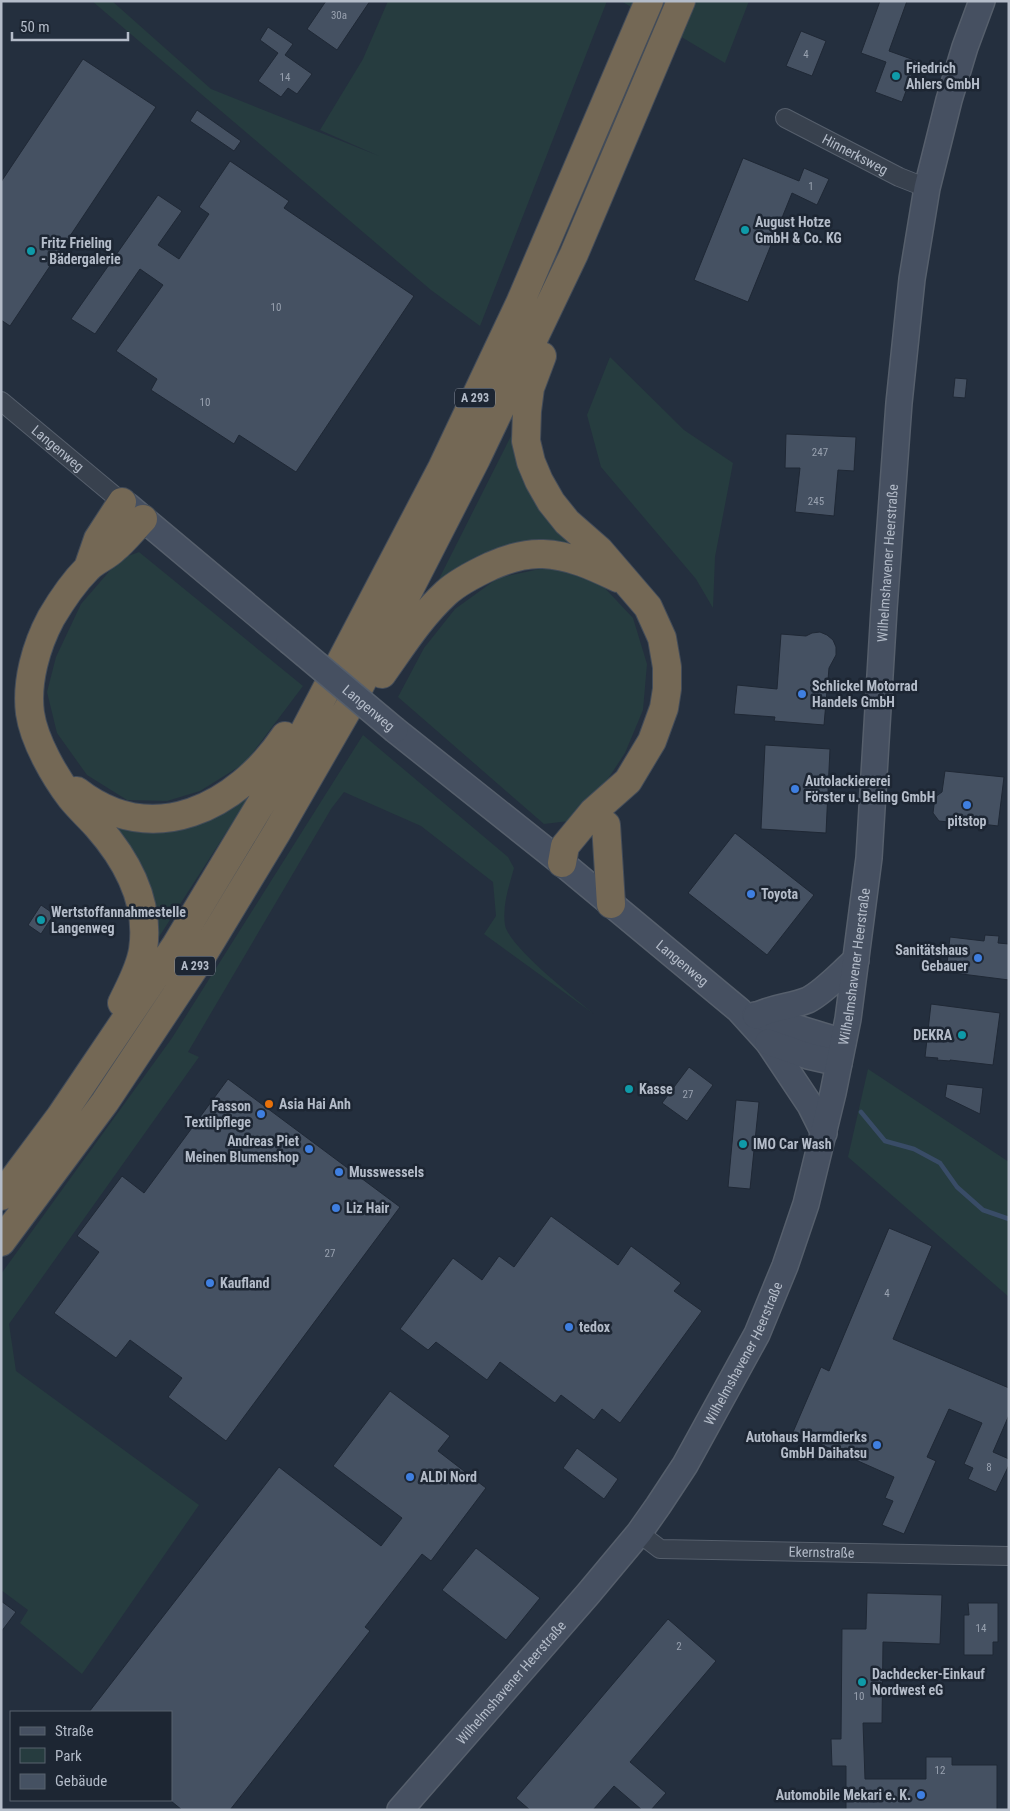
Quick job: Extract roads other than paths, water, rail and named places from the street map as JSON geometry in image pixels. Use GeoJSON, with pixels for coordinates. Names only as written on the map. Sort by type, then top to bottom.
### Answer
{"type":"FeatureCollection","features":[{"type":"Feature","properties":{"kind":"highway","name":"A 293"},"geometry":{"type":"LineString","coordinates":[[1,1196],[60,1117],[176,945],[304,732],[442,468],[520,303],[649,1]]}},
{"type":"Feature","properties":{"kind":"highway","name":"A 293"},"geometry":{"type":"LineString","coordinates":[[1,1242],[105,1102],[202,956],[277,832],[349,707],[476,459],[574,254],[682,1]]}},
{"type":"Feature","properties":{"kind":"highway"},"geometry":{"type":"LineString","coordinates":[[574,254],[567,304],[542,357],[530,388],[526,441],[531,462],[551,502],[567,522],[599,550],[648,608],[662,638],[667,667],[665,699],[652,741],[628,781],[606,824],[579,857],[562,863],[565,846],[593,812],[628,781]]}},
{"type":"Feature","properties":{"kind":"highway"},"geometry":{"type":"LineString","coordinates":[[60,1117],[65,1091],[119,1008],[138,969],[143,949],[143,927],[141,906],[134,881],[126,865],[98,827],[72,798],[54,771],[42,748],[30,714],[30,692],[39,645],[51,619],[88,568],[98,539],[132,510]]}},
{"type":"Feature","properties":{"kind":"highway"},"geometry":{"type":"LineString","coordinates":[[349,707],[376,682],[417,624],[447,592],[478,572],[500,562],[520,556],[541,554],[563,556],[588,564],[625,582]]}},
{"type":"Feature","properties":{"kind":"highway"},"geometry":{"type":"LineString","coordinates":[[54,771],[84,796],[106,808],[125,815],[162,818],[180,816],[207,807],[231,792],[266,761],[297,718],[318,679],[339,664]]}},
{"type":"Feature","properties":{"kind":"highway"},"geometry":{"type":"LineString","coordinates":[[606,824],[611,904]]}},
{"type":"Feature","properties":{"kind":"street","name":"Wilhelmshavener Heerstraße"},"geometry":{"type":"LineString","coordinates":[[400,1810],[639,1533],[685,1465],[757,1334],[785,1266],[806,1204],[824,1133],[841,1052],[856,960],[869,858],[878,693],[900,394],[912,279],[927,188],[949,100],[965,47],[982,1]]}},
{"type":"Feature","properties":{"kind":"street","name":"Hinnerksweg"},"geometry":{"type":"LineString","coordinates":[[785,118],[899,177],[927,188]]}},
{"type":"Feature","properties":{"kind":"street","name":"Langenweg"},"geometry":{"type":"LineString","coordinates":[[1,401],[395,730],[748,1013],[841,1052]]}},
{"type":"Feature","properties":{"kind":"street"},"geometry":{"type":"LineString","coordinates":[[748,1013],[789,1007],[809,999],[856,960]]}},
{"type":"Feature","properties":{"kind":"street","name":"Langenweg"},"geometry":{"type":"LineString","coordinates":[[748,1013],[806,1098],[824,1133]]}},
{"type":"Feature","properties":{"kind":"street","name":"Langenweg"},"geometry":{"type":"LineString","coordinates":[[768,1042],[808,1056],[841,1052]]}},
{"type":"Feature","properties":{"kind":"street","name":"Ekernstraße"},"geometry":{"type":"LineString","coordinates":[[639,1533],[660,1549],[1009,1556]]}},
{"type":"Feature","properties":{"kind":"waterway"},"geometry":{"type":"LineString","coordinates":[[861,1112],[885,1141],[914,1149],[940,1163],[957,1187],[983,1210],[1009,1219]]}},
{"type":"Feature","properties":{"kind":"place","name":"Friedrich Ahlers GmbH"},"geometry":{"type":"Point","coordinates":[896,76]}},
{"type":"Feature","properties":{"kind":"place","name":"August Hotze GmbH & Co. KG"},"geometry":{"type":"Point","coordinates":[745,230]}},
{"type":"Feature","properties":{"kind":"place","name":"Fritz Frieling - Bädergalerie"},"geometry":{"type":"Point","coordinates":[31,251]}},
{"type":"Feature","properties":{"kind":"place","name":"Schlickel Motorrad Handels GmbH"},"geometry":{"type":"Point","coordinates":[802,694]}},
{"type":"Feature","properties":{"kind":"place","name":"Autolackiererei Förster u. Beling GmbH"},"geometry":{"type":"Point","coordinates":[795,789]}},
{"type":"Feature","properties":{"kind":"place","name":"pitstop"},"geometry":{"type":"Point","coordinates":[967,805]}},
{"type":"Feature","properties":{"kind":"place","name":"Toyota"},"geometry":{"type":"Point","coordinates":[751,894]}},
{"type":"Feature","properties":{"kind":"place","name":"Wertstoffannahmestelle Langenweg"},"geometry":{"type":"Point","coordinates":[41,920]}},
{"type":"Feature","properties":{"kind":"place","name":"Sanitätshaus Gebauer"},"geometry":{"type":"Point","coordinates":[978,958]}},
{"type":"Feature","properties":{"kind":"place","name":"DEKRA"},"geometry":{"type":"Point","coordinates":[962,1035]}},
{"type":"Feature","properties":{"kind":"place","name":"Kasse"},"geometry":{"type":"Point","coordinates":[629,1089]}},
{"type":"Feature","properties":{"kind":"place","name":"Asia Hai Anh"},"geometry":{"type":"Point","coordinates":[269,1104]}},
{"type":"Feature","properties":{"kind":"place","name":"Fasson Textilpflege"},"geometry":{"type":"Point","coordinates":[261,1114]}},
{"type":"Feature","properties":{"kind":"place","name":"IMO Car Wash"},"geometry":{"type":"Point","coordinates":[743,1144]}},
{"type":"Feature","properties":{"kind":"place","name":"Andreas Piet Meinen Blumenshop"},"geometry":{"type":"Point","coordinates":[309,1149]}},
{"type":"Feature","properties":{"kind":"place","name":"Musswessels"},"geometry":{"type":"Point","coordinates":[339,1172]}},
{"type":"Feature","properties":{"kind":"place","name":"Liz Hair"},"geometry":{"type":"Point","coordinates":[336,1208]}},
{"type":"Feature","properties":{"kind":"place","name":"Kaufland"},"geometry":{"type":"Point","coordinates":[210,1283]}},
{"type":"Feature","properties":{"kind":"place","name":"tedox"},"geometry":{"type":"Point","coordinates":[569,1327]}},
{"type":"Feature","properties":{"kind":"place","name":"Autohaus Harmdierks GmbH Daihatsu"},"geometry":{"type":"Point","coordinates":[877,1445]}},
{"type":"Feature","properties":{"kind":"place","name":"ALDI Nord"},"geometry":{"type":"Point","coordinates":[410,1477]}},
{"type":"Feature","properties":{"kind":"place","name":"Dachdecker-Einkauf Nordwest eG"},"geometry":{"type":"Point","coordinates":[862,1682]}},
{"type":"Feature","properties":{"kind":"place","name":"Automobile Mekari e. K."},"geometry":{"type":"Point","coordinates":[921,1795]}}]}
